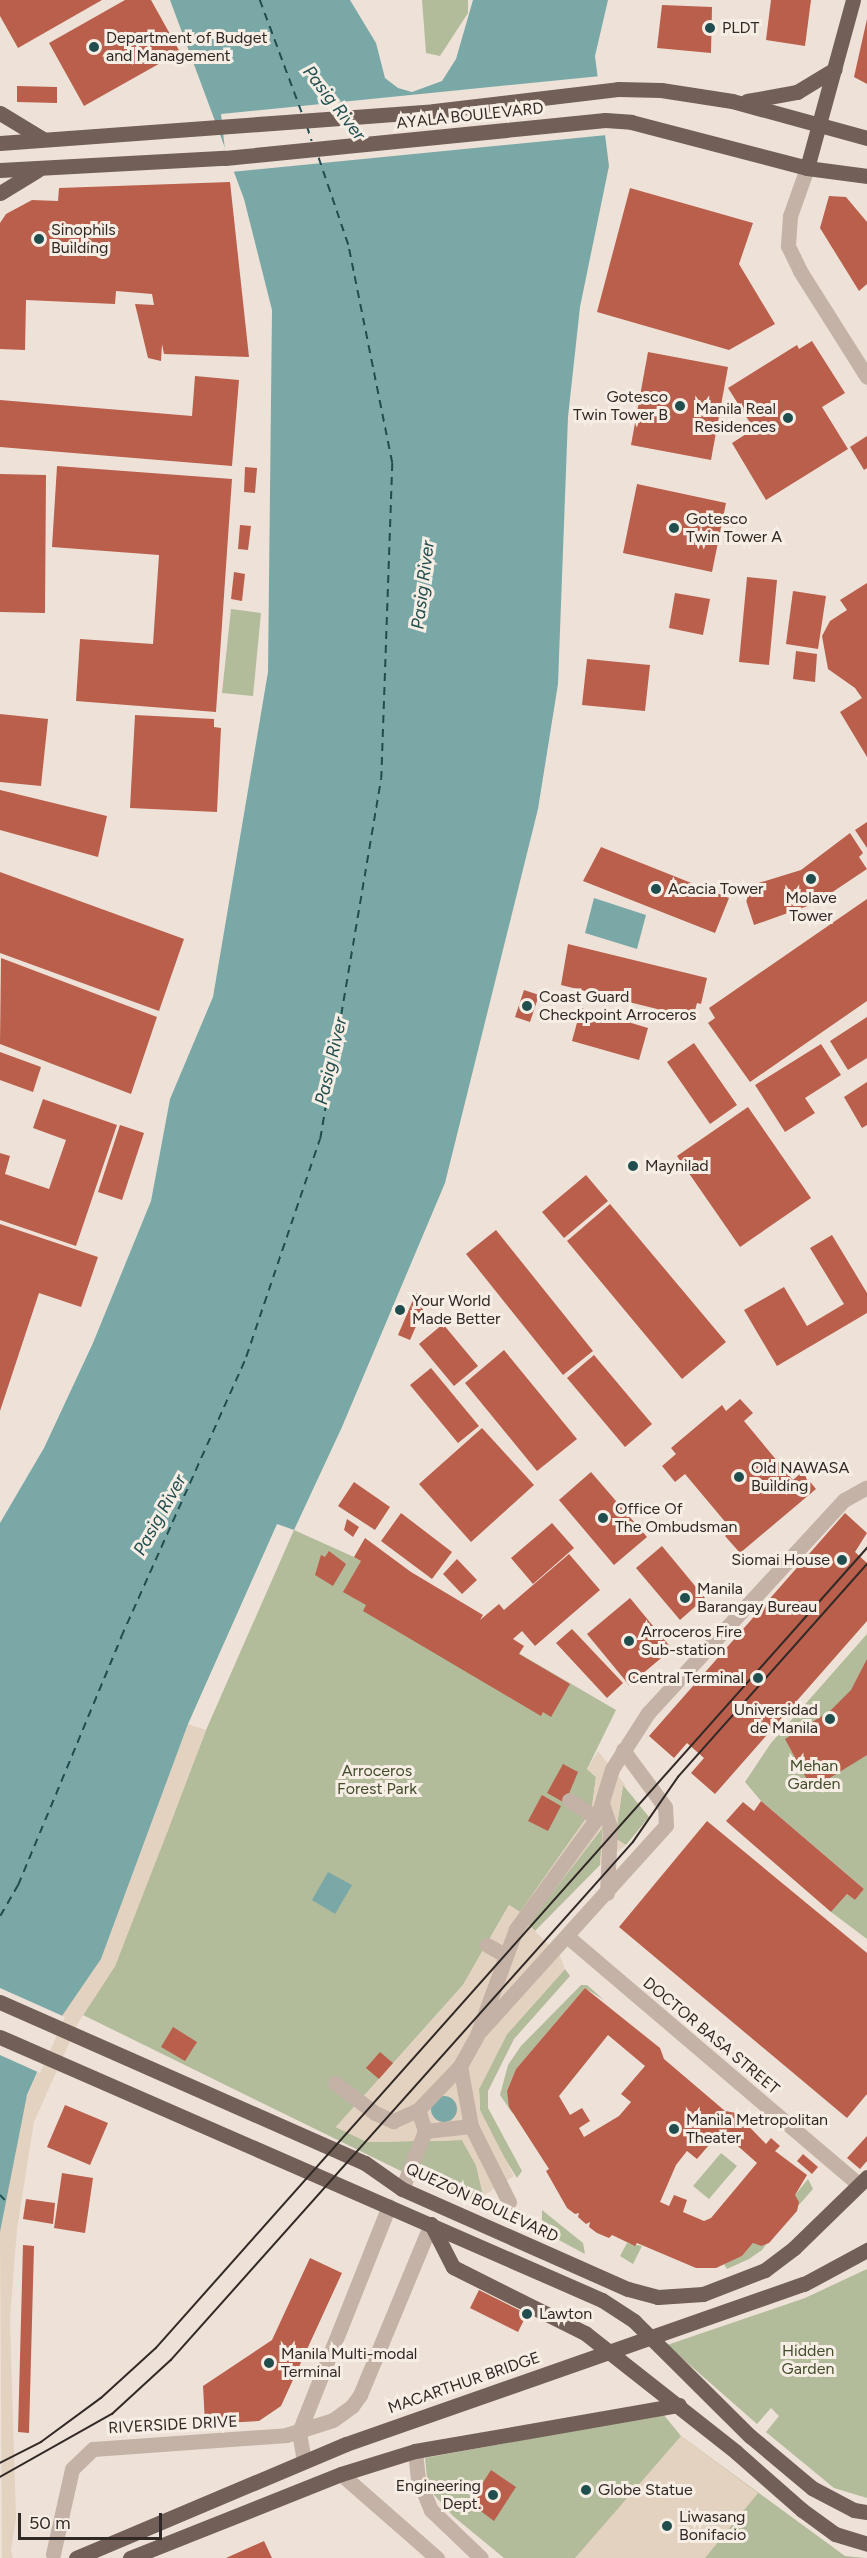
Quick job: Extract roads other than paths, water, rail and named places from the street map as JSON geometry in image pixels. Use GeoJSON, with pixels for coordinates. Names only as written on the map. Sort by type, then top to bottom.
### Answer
{"type":"FeatureCollection","features":[{"type":"Feature","properties":{"kind":"main road"},"geometry":{"type":"LineString","coordinates":[[807,168],[821,125],[854,0]]}},
{"type":"Feature","properties":{"kind":"main road"},"geometry":{"type":"LineString","coordinates":[[732,101],[776,98],[811,86],[835,69]]}},
{"type":"Feature","properties":{"kind":"main road","name":"AYALA BOULEVARD"},"geometry":{"type":"LineString","coordinates":[[0,143],[222,129],[434,111],[602,91],[661,90],[732,101],[867,138]]}},
{"type":"Feature","properties":{"kind":"main road"},"geometry":{"type":"LineString","coordinates":[[0,113],[46,140]]}},
{"type":"Feature","properties":{"kind":"main road","name":"AYALA BOULEVARD"},"geometry":{"type":"LineString","coordinates":[[0,170],[225,158],[605,120],[653,128],[807,168],[867,176]]}},
{"type":"Feature","properties":{"kind":"main road"},"geometry":{"type":"LineString","coordinates":[[0,193],[48,166]]}},
{"type":"Feature","properties":{"kind":"main road","name":"QUEZON BOULEVARD"},"geometry":{"type":"LineString","coordinates":[[0,2002],[365,2163],[402,2189],[628,2289],[674,2298],[703,2294],[765,2270],[794,2248],[863,2181]]}},
{"type":"Feature","properties":{"kind":"main road"},"geometry":{"type":"LineString","coordinates":[[0,2037],[431,2224],[619,2310],[648,2334],[750,2436],[812,2488],[854,2510],[867,2512]]}},
{"type":"Feature","properties":{"kind":"main road"},"geometry":{"type":"LineString","coordinates":[[431,2224],[453,2267],[576,2327],[679,2405],[802,2510],[835,2534],[867,2544]]}},
{"type":"Feature","properties":{"kind":"main road","name":"MACARTHUR BRIDGE"},"geometry":{"type":"LineString","coordinates":[[76,2558],[304,2461],[461,2403],[804,2284],[867,2250]]}},
{"type":"Feature","properties":{"kind":"main road"},"geometry":{"type":"LineString","coordinates":[[133,2557],[340,2474],[415,2451],[679,2405]]}},
{"type":"Feature","properties":{"kind":"street"},"geometry":{"type":"LineString","coordinates":[[807,168],[790,216],[788,246],[800,271],[867,377]]}},
{"type":"Feature","properties":{"kind":"street"},"geometry":{"type":"LineString","coordinates":[[335,2083],[383,2118],[401,2119],[418,2110],[460,2066],[477,2035],[506,1955],[522,1919],[600,1812],[610,1774],[648,1713],[830,1514],[850,1495],[867,1487]]}},
{"type":"Feature","properties":{"kind":"street"},"geometry":{"type":"LineString","coordinates":[[477,2035],[662,1831],[668,1818],[665,1807],[623,1750]]}},
{"type":"Feature","properties":{"kind":"street"},"geometry":{"type":"LineString","coordinates":[[569,1800],[600,1812],[610,1827],[607,1893]]}},
{"type":"Feature","properties":{"kind":"street","name":"DOCTOR BASA STREET"},"geometry":{"type":"LineString","coordinates":[[568,1937],[863,2181]]}},
{"type":"Feature","properties":{"kind":"street"},"geometry":{"type":"LineString","coordinates":[[487,1945],[506,1955]]}},
{"type":"Feature","properties":{"kind":"street"},"geometry":{"type":"LineString","coordinates":[[460,2066],[471,2126],[509,2202]]}},
{"type":"Feature","properties":{"kind":"street"},"geometry":{"type":"LineString","coordinates":[[402,2189],[425,2132],[418,2110]]}},
{"type":"Feature","properties":{"kind":"street"},"geometry":{"type":"LineString","coordinates":[[425,2132],[471,2126]]}},
{"type":"Feature","properties":{"kind":"street"},"geometry":{"type":"LineString","coordinates":[[304,2461],[299,2432],[389,2206]]}},
{"type":"Feature","properties":{"kind":"street","name":"RIVERSIDE DRIVE"},"geometry":{"type":"LineString","coordinates":[[53,2554],[72,2469],[93,2449],[261,2439],[299,2432],[333,2420],[360,2395],[431,2224]]}},
{"type":"Feature","properties":{"kind":"street"},"geometry":{"type":"LineString","coordinates":[[415,2451],[418,2478],[431,2510],[481,2558]]}},
{"type":"Feature","properties":{"kind":"street"},"geometry":{"type":"LineString","coordinates":[[340,2474],[437,2558]]}},
{"type":"Feature","properties":{"kind":"water","name":"Pasig River"},"geometry":{"type":"Polygon","coordinates":[[[170,0],[350,0],[376,43],[385,78],[398,88],[412,92],[442,81],[456,59],[473,0],[608,0],[595,56],[609,166],[580,307],[568,417],[558,684],[538,809],[445,1183],[342,1427],[294,1530],[277,1524],[188,1724],[101,1959],[62,2016],[27,2095],[0,2232],[0,1523],[44,1448],[93,1343],[151,1201],[170,1099],[213,997],[268,672],[272,310],[244,199],[170,0]]]}},
{"type":"Feature","properties":{"kind":"water"},"geometry":{"type":"Polygon","coordinates":[[[594,898],[646,915],[637,949],[585,933],[594,898]]]}},
{"type":"Feature","properties":{"kind":"water"},"geometry":{"type":"Polygon","coordinates":[[[328,1872],[352,1885],[335,1914],[312,1900],[328,1872]]]}},
{"type":"Feature","properties":{"kind":"water"},"geometry":{"type":"Polygon","coordinates":[[[444,2096],[453,2100],[457,2109],[453,2118],[444,2122],[435,2118],[431,2109],[435,2100],[444,2096]]]}},
{"type":"Feature","properties":{"kind":"tram line"},"geometry":{"type":"LineString","coordinates":[[0,2463],[41,2442],[101,2398],[156,2348],[867,1548]]}},
{"type":"Feature","properties":{"kind":"tram line"},"geometry":{"type":"LineString","coordinates":[[0,2477],[112,2414],[171,2360],[633,1842],[678,1777],[867,1564]]}},
{"type":"Feature","properties":{"kind":"place","name":"PLDT"},"geometry":{"type":"Point","coordinates":[710,28]}},
{"type":"Feature","properties":{"kind":"place","name":"Department of Budget and Management"},"geometry":{"type":"Point","coordinates":[94,47]}},
{"type":"Feature","properties":{"kind":"place","name":"Sinophils Building"},"geometry":{"type":"Point","coordinates":[39,239]}},
{"type":"Feature","properties":{"kind":"place","name":"Gotesco Twin Tower B"},"geometry":{"type":"Point","coordinates":[680,406]}},
{"type":"Feature","properties":{"kind":"place","name":"Manila Real Residences"},"geometry":{"type":"Point","coordinates":[788,418]}},
{"type":"Feature","properties":{"kind":"place","name":"Gotesco Twin Tower A"},"geometry":{"type":"Point","coordinates":[674,528]}},
{"type":"Feature","properties":{"kind":"place","name":"Molave Tower"},"geometry":{"type":"Point","coordinates":[811,879]}},
{"type":"Feature","properties":{"kind":"place","name":"Acacia Tower"},"geometry":{"type":"Point","coordinates":[656,889]}},
{"type":"Feature","properties":{"kind":"place","name":"Coast Guard Checkpoint Arroceros"},"geometry":{"type":"Point","coordinates":[527,1006]}},
{"type":"Feature","properties":{"kind":"place","name":"Maynilad"},"geometry":{"type":"Point","coordinates":[633,1166]}},
{"type":"Feature","properties":{"kind":"place","name":"Your World Made Better"},"geometry":{"type":"Point","coordinates":[400,1310]}},
{"type":"Feature","properties":{"kind":"place","name":"Old NAWASA Building"},"geometry":{"type":"Point","coordinates":[739,1477]}},
{"type":"Feature","properties":{"kind":"place","name":"Office Of The Ombudsman"},"geometry":{"type":"Point","coordinates":[603,1518]}},
{"type":"Feature","properties":{"kind":"place","name":"Siomai House"},"geometry":{"type":"Point","coordinates":[842,1560]}},
{"type":"Feature","properties":{"kind":"place","name":"Manila Barangay Bureau"},"geometry":{"type":"Point","coordinates":[685,1598]}},
{"type":"Feature","properties":{"kind":"place","name":"Arroceros Fire Sub-station"},"geometry":{"type":"Point","coordinates":[629,1641]}},
{"type":"Feature","properties":{"kind":"place","name":"Central Terminal"},"geometry":{"type":"Point","coordinates":[758,1678]}},
{"type":"Feature","properties":{"kind":"place","name":"Universidad de Manila"},"geometry":{"type":"Point","coordinates":[830,1719]}},
{"type":"Feature","properties":{"kind":"place","name":"Manila Metropolitan Theater"},"geometry":{"type":"Point","coordinates":[674,2129]}},
{"type":"Feature","properties":{"kind":"place","name":"Lawton"},"geometry":{"type":"Point","coordinates":[527,2314]}},
{"type":"Feature","properties":{"kind":"place","name":"Manila Multi-modal Terminal"},"geometry":{"type":"Point","coordinates":[269,2363]}},
{"type":"Feature","properties":{"kind":"place","name":"Globe Statue"},"geometry":{"type":"Point","coordinates":[586,2490]}},
{"type":"Feature","properties":{"kind":"place","name":"Engineering Dept."},"geometry":{"type":"Point","coordinates":[493,2495]}},
{"type":"Feature","properties":{"kind":"place","name":"Liwasang Bonifacio"},"geometry":{"type":"Point","coordinates":[667,2526]}},
{"type":"Feature","properties":{"kind":"park label","name":"Mehan Garden"},"geometry":{"type":"Point","coordinates":[814,1775]}},
{"type":"Feature","properties":{"kind":"park label","name":"Arroceros Forest Park"},"geometry":{"type":"Point","coordinates":[377,1780]}},
{"type":"Feature","properties":{"kind":"park label","name":"Hidden Garden"},"geometry":{"type":"Point","coordinates":[808,2360]}}]}
